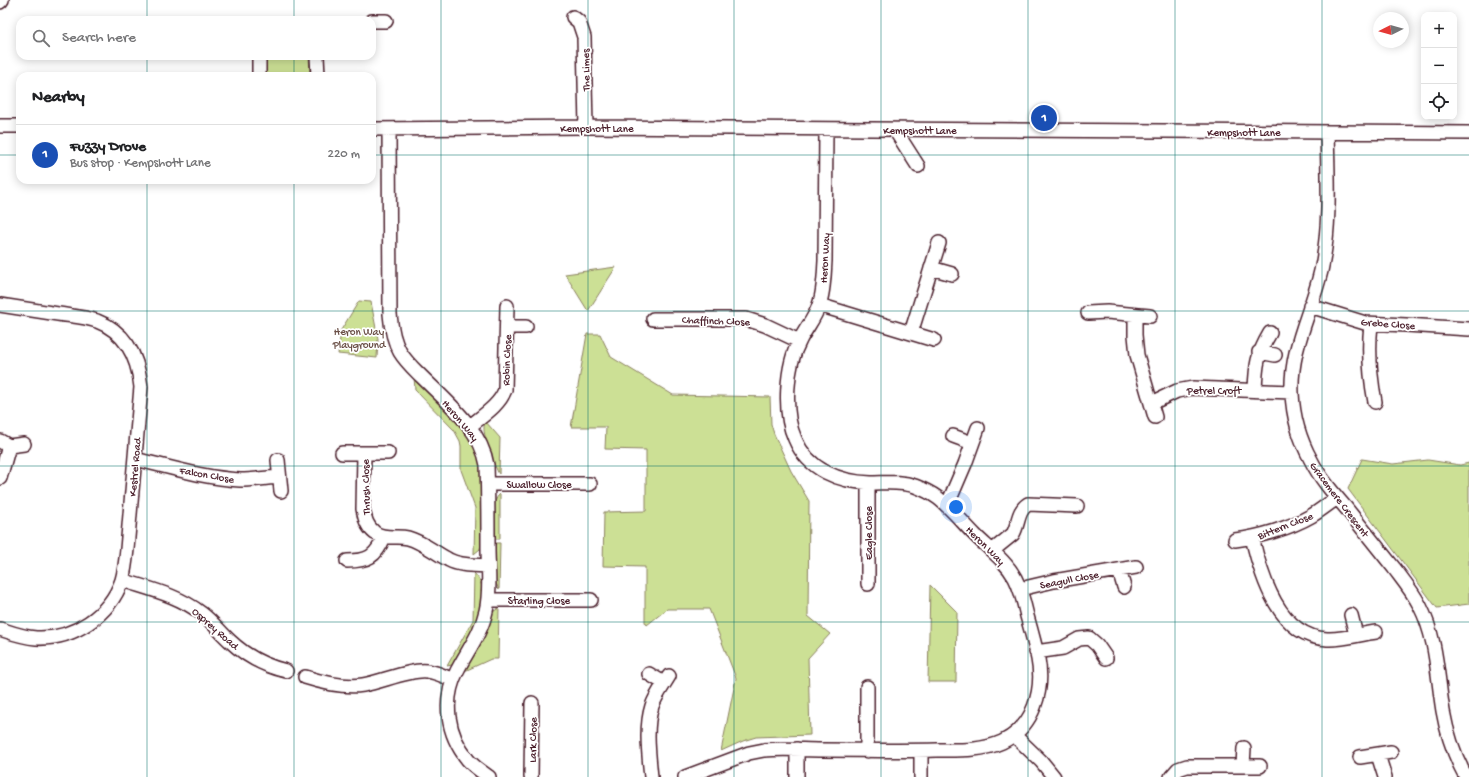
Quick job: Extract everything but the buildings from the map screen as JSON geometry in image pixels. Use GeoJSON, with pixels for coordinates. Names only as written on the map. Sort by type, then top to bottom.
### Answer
{"type":"FeatureCollection","features":[{"type":"Feature","properties":{"kind":"street","name":"The Limes"},"geometry":{"type":"LineString","coordinates":[[573,17],[579,22],[584,37],[586,127]]}},
{"type":"Feature","properties":{"kind":"street"},"geometry":{"type":"LineString","coordinates":[[376,21],[386,20]]}},
{"type":"Feature","properties":{"kind":"street"},"geometry":{"type":"LineString","coordinates":[[259,60],[259,72]]}},
{"type":"Feature","properties":{"kind":"street"},"geometry":{"type":"LineString","coordinates":[[317,60],[318,72]]}},
{"type":"Feature","properties":{"kind":"street"},"geometry":{"type":"LineString","coordinates":[[0,126],[16,126]]}},
{"type":"Feature","properties":{"kind":"street","name":"Kempshott Lane"},"geometry":{"type":"LineString","coordinates":[[376,129],[586,127],[826,130],[1469,133]]}},
{"type":"Feature","properties":{"kind":"street","name":"Heron Way"},"geometry":{"type":"LineString","coordinates":[[389,129],[390,314],[392,331],[397,346],[405,360],[455,410],[480,441],[486,457],[488,484],[488,600],[482,626],[453,680],[449,693],[448,708],[454,738],[468,760],[489,777]]}},
{"type":"Feature","properties":{"kind":"street","name":"Heron Way"},"geometry":{"type":"LineString","coordinates":[[685,777],[757,751],[773,749],[921,751],[978,749],[994,745],[1014,735],[1028,719],[1037,699],[1040,677],[1036,652],[1020,589],[1010,570],[947,506],[934,495],[913,485],[899,482],[850,481],[822,471],[804,454],[795,440],[790,423],[788,389],[791,365],[799,341],[819,305],[822,293],[825,261],[826,130]]}},
{"type":"Feature","properties":{"kind":"street"},"geometry":{"type":"LineString","coordinates":[[895,130],[918,166]]}},
{"type":"Feature","properties":{"kind":"street","name":"Gracemere Crescent"},"geometry":{"type":"LineString","coordinates":[[1327,132],[1327,232],[1321,271],[1296,351],[1292,392],[1295,416],[1305,448],[1315,469],[1384,556],[1420,605],[1433,641],[1443,711],[1448,732],[1466,777]]}},
{"type":"Feature","properties":{"kind":"street"},"geometry":{"type":"LineString","coordinates":[[911,333],[939,243]]}},
{"type":"Feature","properties":{"kind":"street"},"geometry":{"type":"LineString","coordinates":[[931,268],[952,274]]}},
{"type":"Feature","properties":{"kind":"street","name":"Kestrel Road"},"geometry":{"type":"LineString","coordinates":[[0,305],[96,321],[113,331],[125,342],[138,366],[141,387],[127,549],[122,580],[113,597],[102,611],[87,624],[70,633],[53,637],[34,638],[0,629]]}},
{"type":"Feature","properties":{"kind":"street"},"geometry":{"type":"LineString","coordinates":[[819,305],[934,340]]}},
{"type":"Feature","properties":{"kind":"street","name":"Robin Close"},"geometry":{"type":"LineString","coordinates":[[469,427],[495,405],[505,390],[507,306]]}},
{"type":"Feature","properties":{"kind":"street","name":"Grebe Close"},"geometry":{"type":"LineString","coordinates":[[1310,306],[1372,324],[1406,324],[1469,330]]}},
{"type":"Feature","properties":{"kind":"street"},"geometry":{"type":"LineString","coordinates":[[1088,313],[1107,312],[1150,316]]}},
{"type":"Feature","properties":{"kind":"street"},"geometry":{"type":"LineString","coordinates":[[1135,315],[1137,355],[1155,417]]}},
{"type":"Feature","properties":{"kind":"street","name":"Chaffinch Close"},"geometry":{"type":"LineString","coordinates":[[653,319],[752,320],[799,341]]}},
{"type":"Feature","properties":{"kind":"street"},"geometry":{"type":"LineString","coordinates":[[1372,324],[1370,364],[1375,402]]}},
{"type":"Feature","properties":{"kind":"street","name":"Robin Close"},"geometry":{"type":"LineString","coordinates":[[507,327],[526,327]]}},
{"type":"Feature","properties":{"kind":"street","name":"Petrel Croft"},"geometry":{"type":"LineString","coordinates":[[1255,390],[1256,368],[1259,352],[1270,333]]}},
{"type":"Feature","properties":{"kind":"street"},"geometry":{"type":"LineString","coordinates":[[1259,352],[1275,355]]}},
{"type":"Feature","properties":{"kind":"street","name":"Petrel Croft"},"geometry":{"type":"LineString","coordinates":[[1152,403],[1177,391],[1193,388],[1292,392]]}},
{"type":"Feature","properties":{"kind":"street"},"geometry":{"type":"LineString","coordinates":[[947,506],[965,464],[978,428]]}},
{"type":"Feature","properties":{"kind":"street"},"geometry":{"type":"LineString","coordinates":[[953,436],[972,443]]}},
{"type":"Feature","properties":{"kind":"street"},"geometry":{"type":"LineString","coordinates":[[0,478],[4,444],[24,444]]}},
{"type":"Feature","properties":{"kind":"street","name":"Thrush Close"},"geometry":{"type":"LineString","coordinates":[[342,453],[388,453]]}},
{"type":"Feature","properties":{"kind":"street","name":"Thrush Close"},"geometry":{"type":"LineString","coordinates":[[364,453],[364,518],[370,528],[384,537]]}},
{"type":"Feature","properties":{"kind":"street","name":"Falcon Close"},"geometry":{"type":"LineString","coordinates":[[134,459],[195,474],[228,479],[279,477]]}},
{"type":"Feature","properties":{"kind":"street"},"geometry":{"type":"LineString","coordinates":[[278,460],[281,491]]}},
{"type":"Feature","properties":{"kind":"street","name":"Eagle Close"},"geometry":{"type":"LineString","coordinates":[[868,482],[868,584]]}},
{"type":"Feature","properties":{"kind":"street","name":"Swallow Close"},"geometry":{"type":"LineString","coordinates":[[488,484],[590,484]]}},
{"type":"Feature","properties":{"kind":"street","name":"Bittern Close"},"geometry":{"type":"LineString","coordinates":[[1234,540],[1252,537],[1303,520],[1337,498]]}},
{"type":"Feature","properties":{"kind":"street"},"geometry":{"type":"LineString","coordinates":[[992,551],[1013,534],[1020,512],[1028,504],[1077,506]]}},
{"type":"Feature","properties":{"kind":"street"},"geometry":{"type":"LineString","coordinates":[[347,561],[361,560],[370,557],[378,549],[384,537],[404,537],[413,540],[455,563],[488,566]]}},
{"type":"Feature","properties":{"kind":"street","name":"Bittern Close"},"geometry":{"type":"LineString","coordinates":[[1252,537],[1258,563],[1266,586],[1278,606],[1291,623],[1306,634],[1321,638],[1338,639],[1376,632]]}},
{"type":"Feature","properties":{"kind":"street","name":"Seagull Close"},"geometry":{"type":"LineString","coordinates":[[1020,589],[1043,583],[1136,567]]}},
{"type":"Feature","properties":{"kind":"street"},"geometry":{"type":"LineString","coordinates":[[1118,570],[1124,587]]}},
{"type":"Feature","properties":{"kind":"street","name":"Osprey Road"},"geometry":{"type":"LineString","coordinates":[[122,580],[184,602],[202,613],[230,641],[251,657],[274,668],[286,671]]}},
{"type":"Feature","properties":{"kind":"street","name":"Starling Close"},"geometry":{"type":"LineString","coordinates":[[488,600],[591,600]]}},
{"type":"Feature","properties":{"kind":"street"},"geometry":{"type":"LineString","coordinates":[[1351,615],[1356,635]]}},
{"type":"Feature","properties":{"kind":"street"},"geometry":{"type":"LineString","coordinates":[[1036,652],[1063,648],[1079,639],[1089,638],[1097,645],[1106,658]]}},
{"type":"Feature","properties":{"kind":"street"},"geometry":{"type":"LineString","coordinates":[[305,677],[328,683],[352,686],[373,683],[426,670],[438,673],[453,680]]}},
{"type":"Feature","properties":{"kind":"street"},"geometry":{"type":"LineString","coordinates":[[649,674],[667,680],[655,698],[650,714],[649,737],[651,777]]}},
{"type":"Feature","properties":{"kind":"street"},"geometry":{"type":"LineString","coordinates":[[867,687],[867,750]]}},
{"type":"Feature","properties":{"kind":"street","name":"Lark Close"},"geometry":{"type":"LineString","coordinates":[[531,777],[532,703]]}},
{"type":"Feature","properties":{"kind":"street"},"geometry":{"type":"LineString","coordinates":[[1014,735],[1041,761],[1054,777]]}},
{"type":"Feature","properties":{"kind":"street"},"geometry":{"type":"LineString","coordinates":[[1243,765],[1244,748]]}},
{"type":"Feature","properties":{"kind":"street"},"geometry":{"type":"LineString","coordinates":[[797,749],[797,777]]}},
{"type":"Feature","properties":{"kind":"street"},"geometry":{"type":"LineString","coordinates":[[921,751],[921,777]]}},
{"type":"Feature","properties":{"kind":"street"},"geometry":{"type":"LineString","coordinates":[[1360,757],[1391,752]]}},
{"type":"Feature","properties":{"kind":"street"},"geometry":{"type":"LineString","coordinates":[[1378,755],[1385,777]]}},
{"type":"Feature","properties":{"kind":"street"},"geometry":{"type":"LineString","coordinates":[[1171,777],[1178,769],[1187,766],[1260,766]]}},
{"type":"Feature","properties":{"kind":"green space"},"geometry":{"type":"Polygon","coordinates":[[[265,60],[309,60],[310,72],[264,72],[265,60]]]}},
{"type":"Feature","properties":{"kind":"green space"},"geometry":{"type":"Polygon","coordinates":[[[616,267],[588,311],[565,274],[616,267]]]}},
{"type":"Feature","properties":{"kind":"green space","name":"Heron Way Playground"},"geometry":{"type":"Polygon","coordinates":[[[359,301],[371,302],[378,339],[377,358],[338,354],[341,330],[359,301]]]}},
{"type":"Feature","properties":{"kind":"green space"},"geometry":{"type":"Polygon","coordinates":[[[587,334],[600,334],[611,357],[673,395],[770,397],[771,424],[774,434],[791,471],[809,501],[808,616],[830,634],[808,658],[810,735],[756,737],[721,751],[736,678],[709,609],[667,609],[647,625],[645,622],[645,567],[603,566],[604,512],[646,511],[646,450],[605,449],[606,427],[571,427],[587,334]]]}},
{"type":"Feature","properties":{"kind":"green space"},"geometry":{"type":"Polygon","coordinates":[[[414,377],[463,428],[472,441],[481,462],[481,544],[480,549],[474,554],[475,508],[461,470],[460,441],[454,430],[415,390],[414,377]]]}},
{"type":"Feature","properties":{"kind":"green space"},"geometry":{"type":"Polygon","coordinates":[[[486,422],[500,438],[499,474],[492,459],[485,437],[484,424],[486,422]]]}},
{"type":"Feature","properties":{"kind":"green space"},"geometry":{"type":"Polygon","coordinates":[[[1362,459],[1393,464],[1428,460],[1460,465],[1469,463],[1469,604],[1437,608],[1348,489],[1362,459]]]}},
{"type":"Feature","properties":{"kind":"green space"},"geometry":{"type":"Polygon","coordinates":[[[500,494],[500,539],[494,539],[494,508],[500,494]]]}},
{"type":"Feature","properties":{"kind":"green space"},"geometry":{"type":"Polygon","coordinates":[[[494,543],[500,543],[499,590],[495,581],[494,543]]]}},
{"type":"Feature","properties":{"kind":"green space"},"geometry":{"type":"Polygon","coordinates":[[[474,573],[481,582],[483,593],[482,605],[473,630],[456,661],[452,665],[447,666],[473,620],[474,573]]]}},
{"type":"Feature","properties":{"kind":"green space"},"geometry":{"type":"Polygon","coordinates":[[[930,585],[957,612],[956,682],[928,682],[930,585]]]}},
{"type":"Feature","properties":{"kind":"green space"},"geometry":{"type":"Polygon","coordinates":[[[499,608],[498,659],[491,659],[465,670],[485,635],[491,616],[494,611],[499,608]]]}},
{"type":"Feature","properties":{"kind":"place","name":"Fuzzy Drove"},"geometry":{"type":"Point","coordinates":[1044,118]}}]}
